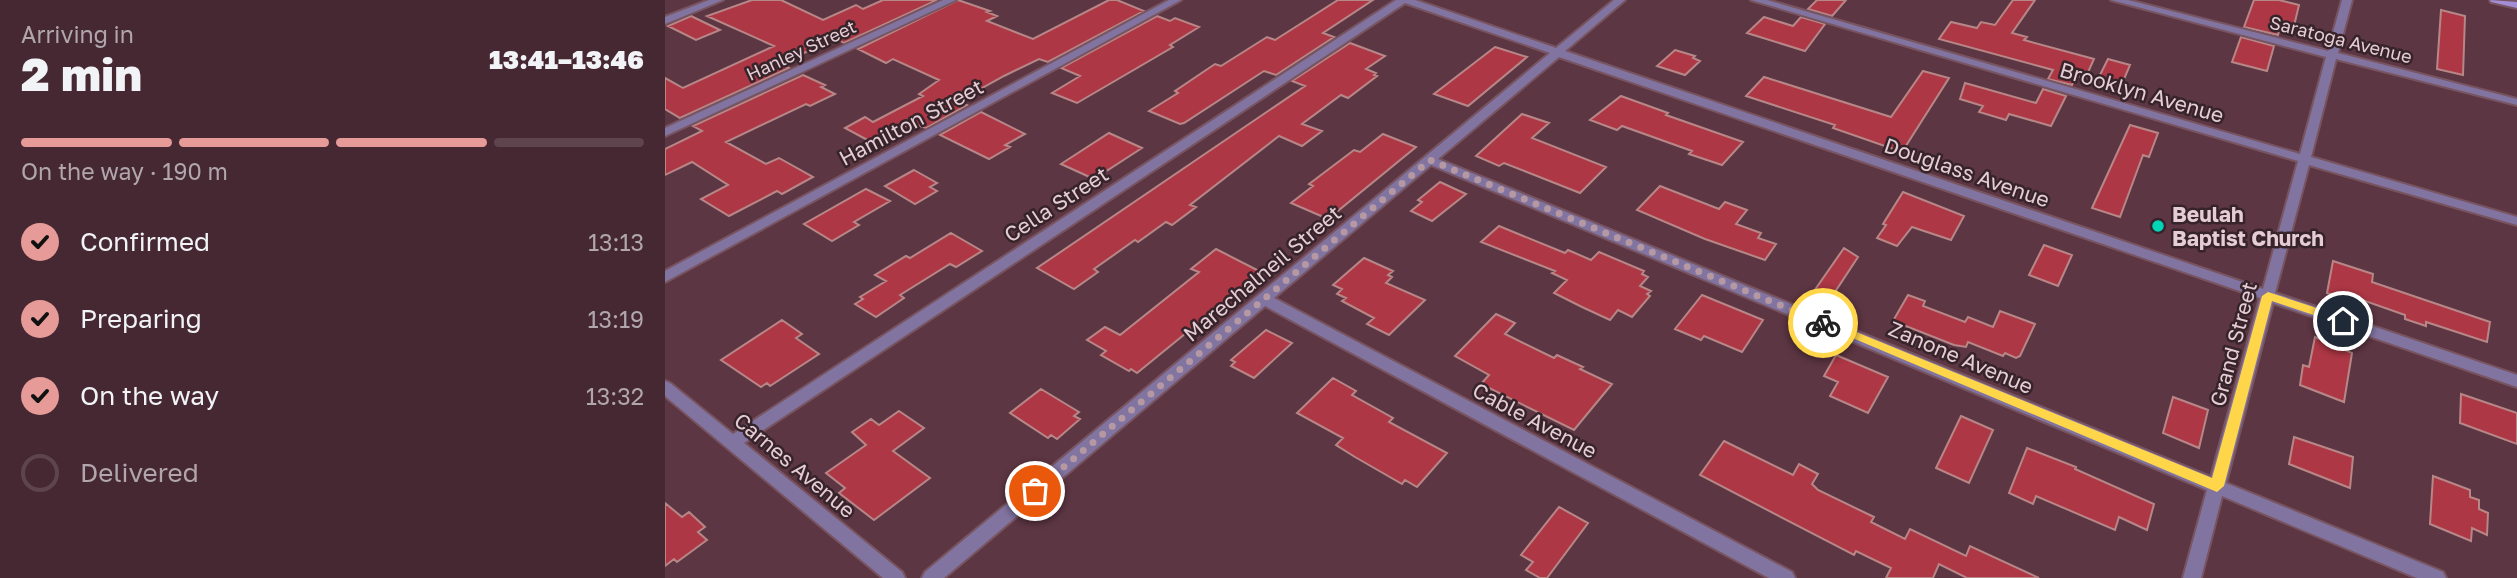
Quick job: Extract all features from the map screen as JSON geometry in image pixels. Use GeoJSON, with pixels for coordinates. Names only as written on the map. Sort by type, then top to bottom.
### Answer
{"type":"FeatureCollection","features":[{"type":"Feature","properties":{"kind":"main road"},"geometry":{"type":"LineString","coordinates":[[2495,0],[2517,5]]}},
{"type":"Feature","properties":{"kind":"street"},"geometry":{"type":"LineString","coordinates":[[665,21],[718,0]]}},
{"type":"Feature","properties":{"kind":"street","name":"Hanley Street"},"geometry":{"type":"LineString","coordinates":[[665,132],[951,0]]}},
{"type":"Feature","properties":{"kind":"street","name":"Hamilton Street"},"geometry":{"type":"LineString","coordinates":[[665,277],[1176,0]]}},
{"type":"Feature","properties":{"kind":"street","name":"Douglass Avenue"},"geometry":{"type":"LineString","coordinates":[[1404,0],[2517,381]]}},
{"type":"Feature","properties":{"kind":"street","name":"Cella Street"},"geometry":{"type":"LineString","coordinates":[[732,443],[1404,0]]}},
{"type":"Feature","properties":{"kind":"street","name":"Marechalneil Street"},"geometry":{"type":"LineString","coordinates":[[931,578],[1621,0]]}},
{"type":"Feature","properties":{"kind":"street","name":"Brooklyn Avenue"},"geometry":{"type":"LineString","coordinates":[[1756,0],[2517,221]]}},
{"type":"Feature","properties":{"kind":"street","name":"Saratoga Avenue"},"geometry":{"type":"LineString","coordinates":[[2116,0],[2517,102]]}},
{"type":"Feature","properties":{"kind":"street","name":"Grand Street"},"geometry":{"type":"LineString","coordinates":[[2192,578],[2347,0]]}},
{"type":"Feature","properties":{"kind":"street","name":"Zanone Avenue"},"geometry":{"type":"LineString","coordinates":[[1430,160],[2438,578]]}},
{"type":"Feature","properties":{"kind":"street","name":"Cable Avenue"},"geometry":{"type":"LineString","coordinates":[[1264,299],[1787,578]]}},
{"type":"Feature","properties":{"kind":"street","name":"Carnes Avenue"},"geometry":{"type":"LineString","coordinates":[[665,387],[896,578]]}},
{"type":"Feature","properties":{"kind":"building"},"geometry":{"type":"Polygon","coordinates":[[[752,0],[781,0],[823,20],[856,5],[863,9],[883,0],[937,0],[844,43],[835,38],[781,64],[789,68],[680,118],[665,109],[665,78],[683,88],[774,46],[707,16],[752,0]]]}},
{"type":"Feature","properties":{"kind":"building"},"geometry":{"type":"Polygon","coordinates":[[[958,0],[997,16],[987,21],[1033,39],[1109,0],[1117,0],[1144,11],[1048,62],[1039,59],[1004,76],[959,101],[967,105],[926,128],[911,123],[873,143],[845,128],[865,117],[873,122],[923,96],[919,94],[939,80],[893,59],[886,63],[858,49],[958,0]]]}},
{"type":"Feature","properties":{"kind":"building"},"geometry":{"type":"Polygon","coordinates":[[[1338,0],[1373,0],[1323,33],[1334,37],[1276,75],[1264,71],[1184,123],[1180,124],[1149,111],[1178,93],[1175,91],[1215,64],[1221,66],[1267,37],[1275,40],[1338,0]]]}},
{"type":"Feature","properties":{"kind":"building"},"geometry":{"type":"Polygon","coordinates":[[[1817,0],[1846,0],[1832,16],[1808,9],[1817,0]]]}},
{"type":"Feature","properties":{"kind":"building"},"geometry":{"type":"Polygon","coordinates":[[[2013,0],[2035,0],[2012,33],[2027,37],[2024,40],[2094,59],[2085,79],[2076,76],[2072,85],[2048,79],[2053,70],[1939,39],[1951,22],[1977,28],[1981,22],[1995,25],[2013,0]]]}},
{"type":"Feature","properties":{"kind":"building"},"geometry":{"type":"Polygon","coordinates":[[[2254,0],[2279,0],[2299,5],[2294,26],[2281,23],[2278,35],[2244,27],[2254,0]]]}},
{"type":"Feature","properties":{"kind":"building"},"geometry":{"type":"Polygon","coordinates":[[[2441,10],[2465,16],[2463,75],[2437,69],[2441,10]]]}},
{"type":"Feature","properties":{"kind":"building"},"geometry":{"type":"Polygon","coordinates":[[[691,16],[720,30],[696,40],[668,26],[691,16]]]}},
{"type":"Feature","properties":{"kind":"building"},"geometry":{"type":"Polygon","coordinates":[[[1157,16],[1170,21],[1175,18],[1199,27],[1170,45],[1173,47],[1077,103],[1052,93],[1080,76],[1061,68],[1157,16]]]}},
{"type":"Feature","properties":{"kind":"building"},"geometry":{"type":"Polygon","coordinates":[[[1764,17],[1793,26],[1801,17],[1825,24],[1805,51],[1747,33],[1764,17]]]}},
{"type":"Feature","properties":{"kind":"building"},"geometry":{"type":"Polygon","coordinates":[[[2241,37],[2274,46],[2267,71],[2232,62],[2241,37]]]}},
{"type":"Feature","properties":{"kind":"building"},"geometry":{"type":"Polygon","coordinates":[[[1350,43],[1385,56],[1366,69],[1377,76],[1348,98],[1341,95],[1302,124],[1322,131],[1302,146],[1279,136],[1190,205],[1196,207],[1172,225],[1166,222],[1138,242],[1135,240],[1094,269],[1098,272],[1074,289],[1037,268],[1305,86],[1292,81],[1350,43]]]}},
{"type":"Feature","properties":{"kind":"building"},"geometry":{"type":"Polygon","coordinates":[[[1495,47],[1527,57],[1468,106],[1434,94],[1495,47]]]}},
{"type":"Feature","properties":{"kind":"building"},"geometry":{"type":"Polygon","coordinates":[[[1675,50],[1695,56],[1693,58],[1700,61],[1685,75],[1657,66],[1675,50]]]}},
{"type":"Feature","properties":{"kind":"building"},"geometry":{"type":"Polygon","coordinates":[[[2108,59],[2130,65],[2122,84],[2099,77],[2108,59]]]}},
{"type":"Feature","properties":{"kind":"building"},"geometry":{"type":"Polygon","coordinates":[[[1923,71],[1949,78],[1902,152],[1833,128],[1835,125],[1746,96],[1764,77],[1891,117],[1923,71]]]}},
{"type":"Feature","properties":{"kind":"building"},"geometry":{"type":"Polygon","coordinates":[[[803,75],[825,85],[821,87],[835,94],[810,106],[806,104],[726,142],[766,164],[779,158],[813,177],[782,194],[777,191],[729,216],[701,199],[728,185],[692,162],[665,175],[665,149],[702,131],[693,126],[803,75]]]}},
{"type":"Feature","properties":{"kind":"building"},"geometry":{"type":"Polygon","coordinates":[[[1965,83],[2036,103],[2043,89],[2066,96],[2051,126],[2009,114],[2006,120],[1979,112],[1983,106],[1960,99],[1965,83]]]}},
{"type":"Feature","properties":{"kind":"building"},"geometry":{"type":"Polygon","coordinates":[[[1621,96],[1743,142],[1722,165],[1689,154],[1692,151],[1622,126],[1617,130],[1590,120],[1621,96]]]}},
{"type":"Feature","properties":{"kind":"building"},"geometry":{"type":"Polygon","coordinates":[[[981,112],[1025,134],[1005,145],[1010,147],[989,159],[940,135],[981,112]]]}},
{"type":"Feature","properties":{"kind":"building"},"geometry":{"type":"Polygon","coordinates":[[[1522,114],[1549,123],[1532,138],[1606,167],[1580,193],[1504,163],[1499,166],[1476,156],[1522,114]]]}},
{"type":"Feature","properties":{"kind":"building"},"geometry":{"type":"Polygon","coordinates":[[[2130,125],[2158,133],[2149,157],[2143,155],[2120,217],[2092,208],[2130,125]]]}},
{"type":"Feature","properties":{"kind":"building"},"geometry":{"type":"Polygon","coordinates":[[[1109,133],[1142,148],[1094,179],[1061,164],[1109,133]]]}},
{"type":"Feature","properties":{"kind":"building"},"geometry":{"type":"Polygon","coordinates":[[[1383,134],[1416,147],[1328,219],[1291,203],[1313,186],[1309,184],[1354,150],[1360,152],[1383,134]]]}},
{"type":"Feature","properties":{"kind":"building"},"geometry":{"type":"Polygon","coordinates":[[[914,170],[937,183],[930,187],[937,191],[915,204],[885,186],[914,170]]]}},
{"type":"Feature","properties":{"kind":"building"},"geometry":{"type":"Polygon","coordinates":[[[1440,182],[1466,194],[1432,221],[1411,211],[1422,202],[1418,200],[1440,182]]]}},
{"type":"Feature","properties":{"kind":"building"},"geometry":{"type":"Polygon","coordinates":[[[1660,186],[1719,209],[1725,202],[1747,210],[1736,224],[1761,233],[1758,238],[1776,244],[1765,260],[1705,239],[1637,210],[1660,186]]]}},
{"type":"Feature","properties":{"kind":"building"},"geometry":{"type":"Polygon","coordinates":[[[866,189],[890,201],[854,222],[859,225],[832,241],[804,224],[866,189]]]}},
{"type":"Feature","properties":{"kind":"building"},"geometry":{"type":"Polygon","coordinates":[[[1903,192],[1964,216],[1951,240],[1912,227],[1897,246],[1877,238],[1903,192]]]}},
{"type":"Feature","properties":{"kind":"building"},"geometry":{"type":"Polygon","coordinates":[[[1499,226],[1565,253],[1568,250],[1591,260],[1599,252],[1644,271],[1642,274],[1648,277],[1640,286],[1651,291],[1647,294],[1650,296],[1632,317],[1618,310],[1610,320],[1554,293],[1567,280],[1552,273],[1555,271],[1481,242],[1499,226]]]}},
{"type":"Feature","properties":{"kind":"building"},"geometry":{"type":"Polygon","coordinates":[[[951,233],[982,251],[956,267],[950,264],[900,295],[904,298],[876,317],[855,304],[863,299],[860,297],[886,281],[875,275],[951,233]]]}},
{"type":"Feature","properties":{"kind":"building"},"geometry":{"type":"Polygon","coordinates":[[[2044,245],[2072,255],[2058,286],[2029,275],[2044,245]]]}},
{"type":"Feature","properties":{"kind":"building"},"geometry":{"type":"Polygon","coordinates":[[[1844,248],[1858,257],[1829,301],[1812,294],[1844,248]]]}},
{"type":"Feature","properties":{"kind":"building"},"geometry":{"type":"Polygon","coordinates":[[[1216,249],[1261,272],[1137,373],[1101,355],[1106,351],[1087,340],[1105,327],[1120,335],[1199,272],[1191,269],[1216,249]]]}},
{"type":"Feature","properties":{"kind":"building"},"geometry":{"type":"Polygon","coordinates":[[[1364,258],[1393,271],[1388,275],[1392,277],[1386,283],[1425,300],[1389,335],[1367,324],[1374,318],[1342,301],[1346,298],[1337,294],[1342,289],[1333,285],[1364,258]]]}},
{"type":"Feature","properties":{"kind":"building"},"geometry":{"type":"Polygon","coordinates":[[[2333,261],[2373,274],[2372,282],[2490,322],[2487,342],[2426,322],[2426,326],[2405,319],[2405,315],[2354,297],[2353,302],[2327,293],[2333,261]]]}},
{"type":"Feature","properties":{"kind":"building"},"geometry":{"type":"Polygon","coordinates":[[[1702,295],[1763,320],[1742,352],[1704,336],[1701,340],[1675,329],[1702,295]]]}},
{"type":"Feature","properties":{"kind":"building"},"geometry":{"type":"Polygon","coordinates":[[[1908,295],[1925,301],[1923,306],[1965,322],[1968,317],[1993,327],[2000,311],[2035,324],[2020,356],[2016,358],[2005,353],[2003,356],[1968,342],[1966,347],[1954,345],[1893,321],[1908,295]]]}},
{"type":"Feature","properties":{"kind":"building"},"geometry":{"type":"Polygon","coordinates":[[[1496,314],[1515,323],[1505,334],[1554,358],[1557,355],[1583,367],[1580,369],[1612,384],[1574,430],[1481,384],[1489,375],[1455,356],[1496,314]]]}},
{"type":"Feature","properties":{"kind":"building"},"geometry":{"type":"Polygon","coordinates":[[[782,320],[802,334],[796,338],[819,354],[770,386],[767,383],[761,387],[721,360],[782,320]]]}},
{"type":"Feature","properties":{"kind":"building"},"geometry":{"type":"Polygon","coordinates":[[[1266,330],[1292,343],[1254,378],[1231,366],[1235,362],[1231,360],[1266,330]]]}},
{"type":"Feature","properties":{"kind":"building"},"geometry":{"type":"Polygon","coordinates":[[[2315,337],[2352,353],[2344,402],[2300,385],[2303,365],[2309,367],[2315,337]]]}},
{"type":"Feature","properties":{"kind":"building"},"geometry":{"type":"Polygon","coordinates":[[[1836,355],[1888,377],[1868,413],[1830,396],[1838,382],[1824,376],[1836,355]]]}},
{"type":"Feature","properties":{"kind":"building"},"geometry":{"type":"Polygon","coordinates":[[[1333,378],[1356,391],[1352,395],[1393,418],[1389,422],[1447,453],[1417,487],[1405,480],[1402,484],[1355,457],[1336,445],[1343,438],[1297,413],[1333,378]]]}},
{"type":"Feature","properties":{"kind":"building"},"geometry":{"type":"Polygon","coordinates":[[[1041,389],[1079,412],[1074,416],[1080,419],[1057,439],[1051,435],[1048,438],[1010,413],[1041,389]]]}},
{"type":"Feature","properties":{"kind":"building"},"geometry":{"type":"Polygon","coordinates":[[[2461,394],[2517,413],[2517,444],[2460,423],[2461,394]]]}},
{"type":"Feature","properties":{"kind":"building"},"geometry":{"type":"Polygon","coordinates":[[[2173,397],[2208,410],[2199,448],[2163,433],[2173,397]]]}},
{"type":"Feature","properties":{"kind":"building"},"geometry":{"type":"Polygon","coordinates":[[[899,411],[924,428],[893,451],[930,478],[874,520],[839,493],[845,488],[826,473],[866,445],[852,432],[871,419],[879,425],[899,411]]]}},
{"type":"Feature","properties":{"kind":"building"},"geometry":{"type":"Polygon","coordinates":[[[1961,416],[1993,430],[1969,483],[1936,468],[1961,416]]]}},
{"type":"Feature","properties":{"kind":"building"},"geometry":{"type":"Polygon","coordinates":[[[2294,437],[2353,457],[2350,488],[2289,464],[2294,437]]]}},
{"type":"Feature","properties":{"kind":"building"},"geometry":{"type":"Polygon","coordinates":[[[1724,441],[1793,475],[1799,464],[1818,474],[1812,484],[1818,490],[1874,517],[1871,522],[1905,539],[1910,529],[1966,556],[1970,546],[2039,578],[1967,578],[1939,564],[1933,578],[1886,578],[1891,568],[1856,551],[1854,555],[1700,475],[1724,441]]]}},
{"type":"Feature","properties":{"kind":"building"},"geometry":{"type":"Polygon","coordinates":[[[2027,448],[2076,467],[2075,469],[2154,504],[2147,530],[2119,517],[2115,530],[2036,496],[2033,504],[2009,493],[2027,448]]]}},
{"type":"Feature","properties":{"kind":"building"},"geometry":{"type":"Polygon","coordinates":[[[2433,476],[2470,490],[2470,497],[2479,500],[2479,509],[2488,513],[2487,535],[2472,528],[2471,541],[2430,524],[2433,476]]]}},
{"type":"Feature","properties":{"kind":"building"},"geometry":{"type":"Polygon","coordinates":[[[665,503],[682,517],[689,512],[705,527],[698,532],[707,540],[677,562],[674,559],[665,566],[665,503]]]}},
{"type":"Feature","properties":{"kind":"building"},"geometry":{"type":"Polygon","coordinates":[[[1559,507],[1588,523],[1547,578],[1540,578],[1526,570],[1533,562],[1521,555],[1559,507]]]}},
{"type":"Feature","properties":{"kind":"way so far"},"geometry":{"type":"LineString","coordinates":[[1035,491],[1430,160],[1823,323]]}},
{"type":"Feature","properties":{"kind":"place","name":"Beulah Baptist Church"},"geometry":{"type":"Point","coordinates":[2158,226]}},
{"type":"Feature","properties":{"kind":"route"},"geometry":{"type":"LineString","coordinates":[[1823,323],[2217,486],[2268,296],[2343,321]]}}]}
